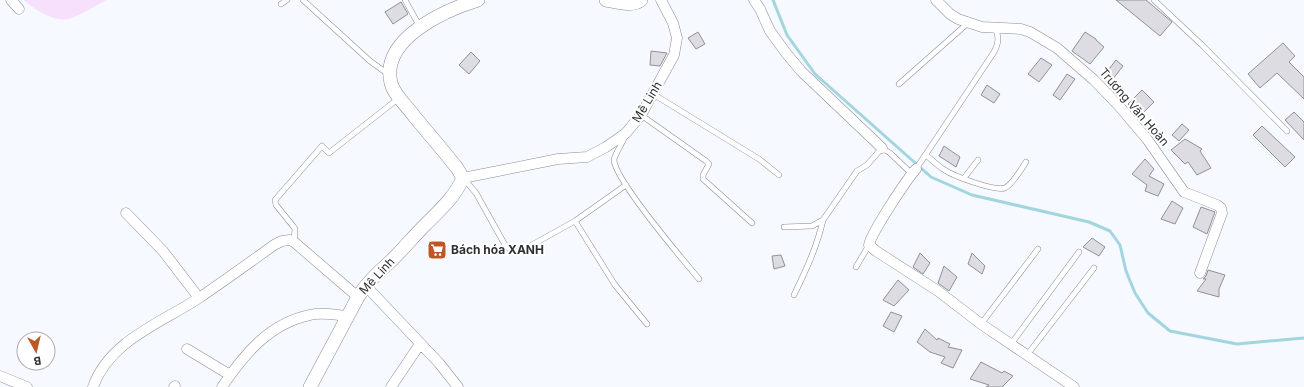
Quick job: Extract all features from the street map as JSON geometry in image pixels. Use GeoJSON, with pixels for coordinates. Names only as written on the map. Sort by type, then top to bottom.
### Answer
{"type":"FeatureCollection","features":[{"type":"Feature","properties":{"kind":"street"},"geometry":{"type":"LineString","coordinates":[[11,0],[19,9]]}},
{"type":"Feature","properties":{"kind":"street"},"geometry":{"type":"LineString","coordinates":[[463,178],[457,168],[399,98],[392,84],[391,66],[395,56],[404,42],[420,27],[435,17],[478,0]]}},
{"type":"Feature","properties":{"kind":"street"},"geometry":{"type":"LineString","coordinates":[[607,0],[627,3],[638,2],[641,0]]}},
{"type":"Feature","properties":{"kind":"street","name":"Mê Linh"},"geometry":{"type":"LineString","coordinates":[[310,387],[365,285],[448,202],[458,190],[463,178],[558,159],[587,156],[606,147],[626,133],[641,115],[674,55],[677,38],[673,23],[661,0]]}},
{"type":"Feature","properties":{"kind":"street"},"geometry":{"type":"LineString","coordinates":[[754,0],[760,9],[770,31],[801,71],[882,148]]}},
{"type":"Feature","properties":{"kind":"street","name":"Trương Văn Hoàn"},"geometry":{"type":"LineString","coordinates":[[936,0],[950,14],[968,23],[982,27],[1016,28],[1030,32],[1057,48],[1094,80],[1119,106],[1154,149],[1184,192],[1221,208],[1222,213],[1200,273]]}},
{"type":"Feature","properties":{"kind":"street"},"geometry":{"type":"LineString","coordinates":[[914,171],[887,212],[869,245],[938,291],[981,324],[1074,387]]}},
{"type":"Feature","properties":{"kind":"street"},"geometry":{"type":"LineString","coordinates":[[126,213],[163,251],[199,298]]}},
{"type":"Feature","properties":{"kind":"street"},"geometry":{"type":"LineString","coordinates":[[93,387],[96,377],[105,364],[119,349],[139,334],[199,298],[274,245],[286,240],[294,242],[358,297]]}},
{"type":"Feature","properties":{"kind":"street"},"geometry":{"type":"LineString","coordinates":[[365,285],[439,363],[458,387]]}},
{"type":"Feature","properties":{"kind":"street"},"geometry":{"type":"LineString","coordinates":[[222,387],[257,342],[281,325],[311,314],[347,316]]}},
{"type":"Feature","properties":{"kind":"street"},"geometry":{"type":"LineString","coordinates":[[391,387],[420,344]]}},
{"type":"Feature","properties":{"kind":"street"},"geometry":{"type":"LineString","coordinates":[[187,349],[230,375]]}},
{"type":"Feature","properties":{"kind":"street"},"geometry":{"type":"LineString","coordinates":[[0,376],[27,387]]}},
{"type":"Feature","properties":{"kind":"lane"},"geometry":{"type":"LineString","coordinates":[[281,4],[287,0]]}},
{"type":"Feature","properties":{"kind":"lane"},"geometry":{"type":"LineString","coordinates":[[303,0],[370,61],[391,76]]}},
{"type":"Feature","properties":{"kind":"lane"},"geometry":{"type":"LineString","coordinates":[[405,0],[420,27]]}},
{"type":"Feature","properties":{"kind":"lane"},"geometry":{"type":"LineString","coordinates":[[1154,0],[1202,45],[1287,131]]}},
{"type":"Feature","properties":{"kind":"lane"},"geometry":{"type":"LineString","coordinates":[[899,84],[968,23]]}},
{"type":"Feature","properties":{"kind":"lane"},"geometry":{"type":"LineString","coordinates":[[794,295],[812,258],[823,220],[857,171],[867,166],[882,148],[914,171],[925,157],[994,52],[999,40],[995,27]]}},
{"type":"Feature","properties":{"kind":"lane"},"geometry":{"type":"LineString","coordinates":[[653,94],[759,159],[779,174]]}},
{"type":"Feature","properties":{"kind":"lane"},"geometry":{"type":"LineString","coordinates":[[294,242],[294,226],[276,205],[275,200],[322,146],[329,153],[399,98]]}},
{"type":"Feature","properties":{"kind":"lane"},"geometry":{"type":"LineString","coordinates":[[641,115],[706,161],[709,164],[703,175],[703,179],[752,223]]}},
{"type":"Feature","properties":{"kind":"lane"},"geometry":{"type":"LineString","coordinates":[[626,133],[620,148],[614,155],[614,165],[626,185],[698,279]]}},
{"type":"Feature","properties":{"kind":"lane"},"geometry":{"type":"LineString","coordinates":[[925,157],[944,169],[964,178],[1000,188],[1005,188],[1009,185],[1026,162]]}},
{"type":"Feature","properties":{"kind":"lane"},"geometry":{"type":"LineString","coordinates":[[964,178],[978,160]]}},
{"type":"Feature","properties":{"kind":"lane"},"geometry":{"type":"LineString","coordinates":[[463,178],[476,193],[505,245],[509,250],[515,252],[521,251],[575,221],[626,185]]}},
{"type":"Feature","properties":{"kind":"lane"},"geometry":{"type":"LineString","coordinates":[[784,227],[812,226],[823,220]]}},
{"type":"Feature","properties":{"kind":"lane"},"geometry":{"type":"LineString","coordinates":[[575,221],[614,285],[647,324]]}},
{"type":"Feature","properties":{"kind":"lane"},"geometry":{"type":"LineString","coordinates":[[856,267],[869,245]]}},
{"type":"Feature","properties":{"kind":"lane"},"geometry":{"type":"LineString","coordinates":[[981,324],[1038,249]]}},
{"type":"Feature","properties":{"kind":"lane"},"geometry":{"type":"LineString","coordinates":[[1011,344],[1079,252]]}},
{"type":"Feature","properties":{"kind":"lane"},"geometry":{"type":"LineString","coordinates":[[1027,355],[1094,268]]}},
{"type":"Feature","properties":{"kind":"shaded area"},"geometry":{"type":"Polygon","coordinates":[[[24,0],[106,0],[69,19],[57,19],[33,8],[24,0]]]}},
{"type":"Feature","properties":{"kind":"building"},"geometry":{"type":"Polygon","coordinates":[[[1116,0],[1146,0],[1172,22],[1160,36],[1116,0]]]}},
{"type":"Feature","properties":{"kind":"building"},"geometry":{"type":"Polygon","coordinates":[[[401,2],[408,14],[393,24],[385,12],[401,2]]]}},
{"type":"Feature","properties":{"kind":"building"},"geometry":{"type":"Polygon","coordinates":[[[698,32],[705,44],[696,49],[688,38],[698,32]]]}},
{"type":"Feature","properties":{"kind":"building"},"geometry":{"type":"Polygon","coordinates":[[[1085,32],[1096,39],[1104,47],[1090,64],[1072,51],[1085,32]]]}},
{"type":"Feature","properties":{"kind":"building"},"geometry":{"type":"Polygon","coordinates":[[[1283,43],[1295,56],[1289,62],[1304,77],[1304,99],[1277,73],[1260,88],[1248,74],[1283,43]]]}},
{"type":"Feature","properties":{"kind":"building"},"geometry":{"type":"Polygon","coordinates":[[[651,51],[667,53],[660,66],[650,65],[651,51]]]}},
{"type":"Feature","properties":{"kind":"building"},"geometry":{"type":"Polygon","coordinates":[[[471,52],[480,61],[469,74],[459,65],[471,52]]]}},
{"type":"Feature","properties":{"kind":"building"},"geometry":{"type":"Polygon","coordinates":[[[1041,58],[1052,65],[1039,82],[1028,74],[1041,58]]]}},
{"type":"Feature","properties":{"kind":"building"},"geometry":{"type":"Polygon","coordinates":[[[1116,60],[1123,66],[1109,84],[1102,78],[1116,60]]]}},
{"type":"Feature","properties":{"kind":"building"},"geometry":{"type":"Polygon","coordinates":[[[1067,74],[1075,79],[1060,100],[1053,95],[1067,74]]]}},
{"type":"Feature","properties":{"kind":"building"},"geometry":{"type":"Polygon","coordinates":[[[987,85],[1000,94],[994,103],[981,95],[987,85]]]}},
{"type":"Feature","properties":{"kind":"building"},"geometry":{"type":"Polygon","coordinates":[[[1142,90],[1154,102],[1140,116],[1128,104],[1142,90]]]}},
{"type":"Feature","properties":{"kind":"building"},"geometry":{"type":"Polygon","coordinates":[[[1294,112],[1304,122],[1304,140],[1285,120],[1294,112]]]}},
{"type":"Feature","properties":{"kind":"building"},"geometry":{"type":"Polygon","coordinates":[[[1182,124],[1189,130],[1179,141],[1172,135],[1182,124]]]}},
{"type":"Feature","properties":{"kind":"building"},"geometry":{"type":"Polygon","coordinates":[[[1262,126],[1295,157],[1285,167],[1253,135],[1262,126]]]}},
{"type":"Feature","properties":{"kind":"building"},"geometry":{"type":"Polygon","coordinates":[[[1185,139],[1202,149],[1200,151],[1211,168],[1197,175],[1188,162],[1185,164],[1171,150],[1185,139]]]}},
{"type":"Feature","properties":{"kind":"building"},"geometry":{"type":"Polygon","coordinates":[[[944,146],[960,157],[956,167],[939,156],[944,146]]]}},
{"type":"Feature","properties":{"kind":"building"},"geometry":{"type":"Polygon","coordinates":[[[1145,159],[1154,169],[1149,176],[1164,184],[1158,196],[1145,191],[1147,185],[1132,174],[1145,159]]]}},
{"type":"Feature","properties":{"kind":"building"},"geometry":{"type":"Polygon","coordinates":[[[1172,201],[1183,208],[1175,224],[1161,219],[1172,201]]]}},
{"type":"Feature","properties":{"kind":"building"},"geometry":{"type":"Polygon","coordinates":[[[1201,207],[1215,212],[1207,234],[1193,227],[1201,207]]]}},
{"type":"Feature","properties":{"kind":"building"},"geometry":{"type":"Polygon","coordinates":[[[1092,238],[1105,247],[1099,256],[1083,247],[1092,238]]]}},
{"type":"Feature","properties":{"kind":"building"},"geometry":{"type":"Polygon","coordinates":[[[920,253],[930,263],[923,274],[913,267],[920,253]]]}},
{"type":"Feature","properties":{"kind":"building"},"geometry":{"type":"Polygon","coordinates":[[[972,253],[985,266],[982,274],[968,264],[972,253]]]}},
{"type":"Feature","properties":{"kind":"building"},"geometry":{"type":"Polygon","coordinates":[[[781,255],[785,266],[774,269],[772,256],[781,255]]]}},
{"type":"Feature","properties":{"kind":"building"},"geometry":{"type":"Polygon","coordinates":[[[944,266],[957,277],[949,291],[938,283],[944,266]]]}},
{"type":"Feature","properties":{"kind":"building"},"geometry":{"type":"Polygon","coordinates":[[[1208,270],[1225,275],[1219,289],[1219,297],[1197,291],[1206,279],[1203,279],[1208,270]]]}},
{"type":"Feature","properties":{"kind":"building"},"geometry":{"type":"Polygon","coordinates":[[[898,280],[909,290],[894,306],[883,300],[898,280]]]}},
{"type":"Feature","properties":{"kind":"building"},"geometry":{"type":"Polygon","coordinates":[[[891,312],[902,316],[894,332],[883,326],[891,312]]]}},
{"type":"Feature","properties":{"kind":"building"},"geometry":{"type":"Polygon","coordinates":[[[925,329],[937,340],[938,338],[950,344],[948,347],[962,350],[953,368],[941,363],[945,357],[930,352],[917,342],[925,329]]]}},
{"type":"Feature","properties":{"kind":"building"},"geometry":{"type":"Polygon","coordinates":[[[981,362],[1002,373],[1004,371],[1013,376],[1002,387],[986,387],[989,385],[970,379],[981,362]]]}},
{"type":"Feature","properties":{"kind":"waterway"},"geometry":{"type":"LineString","coordinates":[[773,0],[787,35],[815,74],[931,177],[972,195],[1089,222],[1110,231],[1120,245],[1126,271],[1135,293],[1148,313],[1170,331],[1237,344],[1304,338]]}},
{"type":"Feature","properties":{"kind":"place","name":"Bách hóa XANH"},"geometry":{"type":"Point","coordinates":[437,250]}}]}
